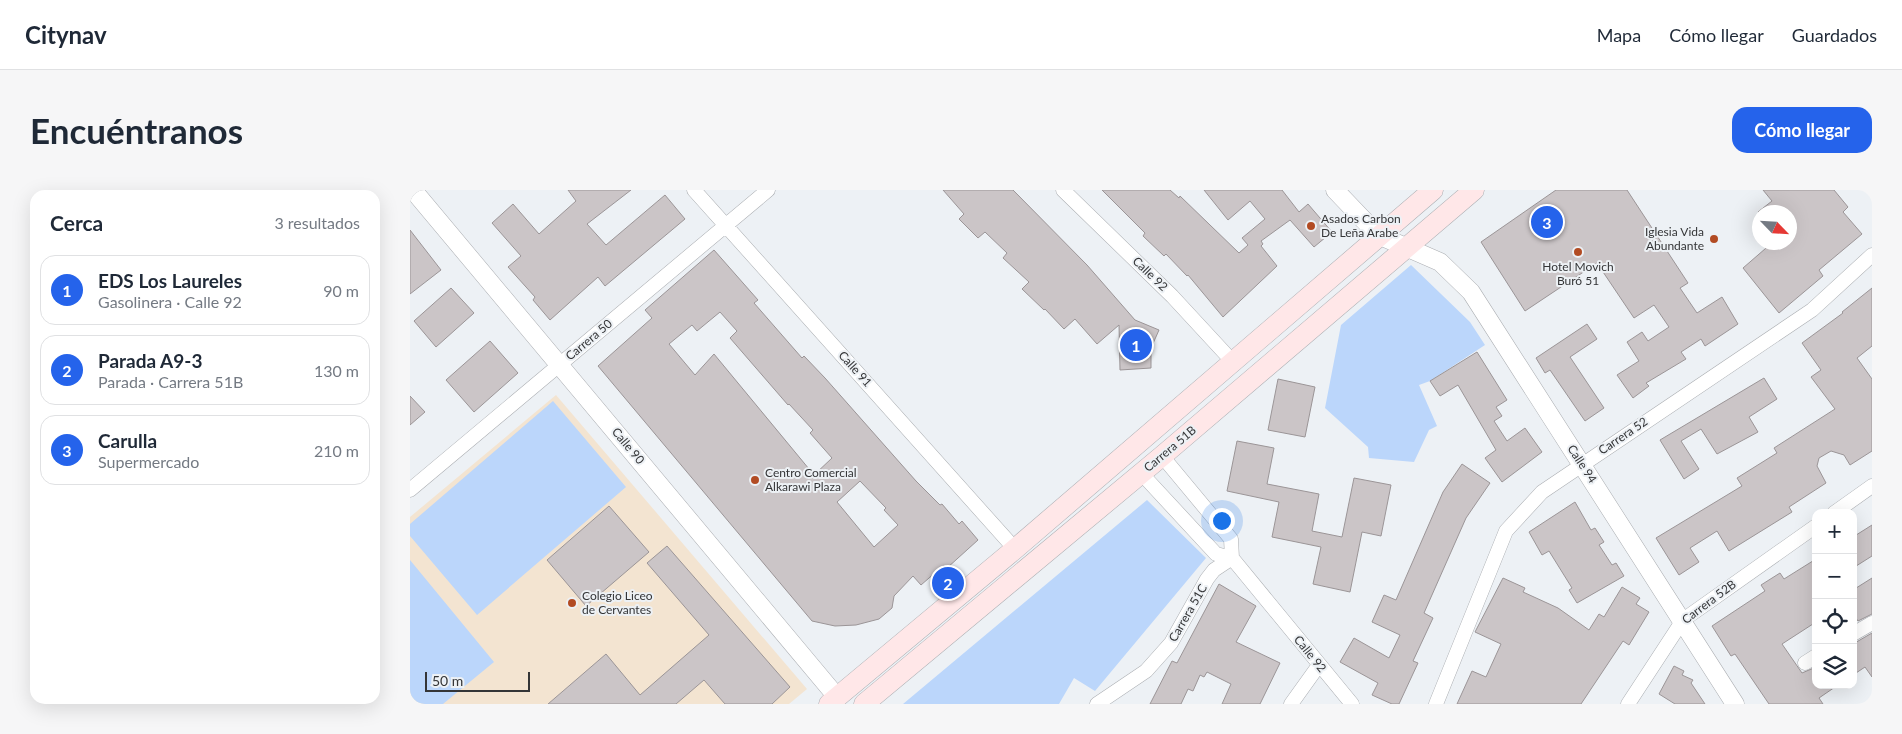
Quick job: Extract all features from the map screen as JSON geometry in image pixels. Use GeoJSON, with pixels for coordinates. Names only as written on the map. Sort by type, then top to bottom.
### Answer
{"type":"FeatureCollection","features":[{"type":"Feature","properties":{"kind":"main road","name":"Carrera 51B"},"geometry":{"type":"LineString","coordinates":[[834,702],[1233,362],[1378,235],[1433,190]]}},
{"type":"Feature","properties":{"kind":"main road","name":"Carrera 51B"},"geometry":{"type":"LineString","coordinates":[[864,704],[1141,474],[1474,190]]}},
{"type":"Feature","properties":{"kind":"street","name":"Calle 91"},"geometry":{"type":"LineString","coordinates":[[694,190],[1015,549]]}},
{"type":"Feature","properties":{"kind":"street","name":"Carrera 50"},"geometry":{"type":"LineString","coordinates":[[410,490],[768,190]]}},
{"type":"Feature","properties":{"kind":"street","name":"Calle 92"},"geometry":{"type":"LineString","coordinates":[[1063,190],[1172,296],[1233,362]]}},
{"type":"Feature","properties":{"kind":"street"},"geometry":{"type":"LineString","coordinates":[[1335,190],[1378,235]]}},
{"type":"Feature","properties":{"kind":"street","name":"Calle 90"},"geometry":{"type":"LineString","coordinates":[[413,191],[560,365],[834,702]]}},
{"type":"Feature","properties":{"kind":"street","name":"Calle 94"},"geometry":{"type":"LineString","coordinates":[[1378,235],[1440,262],[1471,292],[1735,704]]}},
{"type":"Feature","properties":{"kind":"street","name":"Carrera 52"},"geometry":{"type":"LineString","coordinates":[[1436,704],[1506,531],[1542,492],[1812,310],[1872,255]]}},
{"type":"Feature","properties":{"kind":"street","name":"Calle 92"},"geometry":{"type":"LineString","coordinates":[[1162,456],[1231,539],[1232,558],[1352,704]]}},
{"type":"Feature","properties":{"kind":"street","name":"Calle 92"},"geometry":{"type":"LineString","coordinates":[[1141,474],[1216,554],[1232,558]]}},
{"type":"Feature","properties":{"kind":"street"},"geometry":{"type":"LineString","coordinates":[[1840,509],[1872,486]]}},
{"type":"Feature","properties":{"kind":"street","name":"Carrera 52B"},"geometry":{"type":"LineString","coordinates":[[1628,704],[1682,620],[1812,529]]}},
{"type":"Feature","properties":{"kind":"street","name":"Carrera 51C"},"geometry":{"type":"LineString","coordinates":[[1097,704],[1146,671],[1172,643],[1207,579],[1214,570],[1232,558]]}},
{"type":"Feature","properties":{"kind":"street"},"geometry":{"type":"LineString","coordinates":[[1857,632],[1872,624]]}},
{"type":"Feature","properties":{"kind":"street"},"geometry":{"type":"LineString","coordinates":[[1291,704],[1319,665]]}},
{"type":"Feature","properties":{"kind":"shaded area"},"geometry":{"type":"Polygon","coordinates":[[[1411,265],[1470,322],[1485,345],[1430,381],[1419,385],[1437,426],[1429,430],[1414,462],[1369,458],[1368,447],[1325,408],[1341,325],[1411,265]]]}},
{"type":"Feature","properties":{"kind":"shaded area","name":"Colegio Liceo de Cervantes"},"geometry":{"type":"Polygon","coordinates":[[[556,395],[807,689],[789,704],[410,704],[410,517],[556,395]]]}},
{"type":"Feature","properties":{"kind":"shaded area"},"geometry":{"type":"Polygon","coordinates":[[[553,401],[626,487],[477,615],[410,536],[410,524],[553,401]]]}},
{"type":"Feature","properties":{"kind":"shaded area"},"geometry":{"type":"Polygon","coordinates":[[[1147,500],[1206,558],[1095,691],[1074,678],[1059,704],[903,704],[1147,500]]]}},
{"type":"Feature","properties":{"kind":"shaded area"},"geometry":{"type":"Polygon","coordinates":[[[410,560],[494,662],[443,704],[410,704],[410,560]]]}},
{"type":"Feature","properties":{"kind":"building"},"geometry":{"type":"Polygon","coordinates":[[[568,190],[631,190],[587,224],[606,245],[665,195],[685,219],[605,286],[598,277],[550,320],[533,300],[535,297],[508,267],[521,256],[492,223],[513,204],[539,234],[576,201],[568,190]]]}},
{"type":"Feature","properties":{"kind":"building"},"geometry":{"type":"Polygon","coordinates":[[[943,190],[1013,190],[1087,265],[1135,320],[1159,330],[1151,348],[1151,368],[1120,370],[1119,325],[1097,344],[1075,319],[1064,329],[1022,289],[1029,282],[1003,258],[1007,253],[985,232],[978,238],[959,219],[964,214],[943,190]]]}},
{"type":"Feature","properties":{"kind":"building"},"geometry":{"type":"Polygon","coordinates":[[[1102,190],[1170,190],[1179,198],[1180,196],[1239,253],[1248,245],[1242,238],[1265,219],[1250,201],[1228,220],[1204,190],[1282,190],[1299,212],[1308,204],[1332,232],[1314,247],[1290,220],[1261,241],[1263,244],[1261,246],[1277,266],[1223,317],[1188,275],[1143,236],[1145,233],[1102,190]]]}},
{"type":"Feature","properties":{"kind":"building","name":"Hotel Movich Buró 51"},"geometry":{"type":"Polygon","coordinates":[[[1556,190],[1627,190],[1688,283],[1680,288],[1697,313],[1722,297],[1738,324],[1705,346],[1701,339],[1681,352],[1686,359],[1646,383],[1649,386],[1633,398],[1617,375],[1639,361],[1627,342],[1642,332],[1648,341],[1669,327],[1654,305],[1634,318],[1597,263],[1525,311],[1481,242],[1556,190]]]}},
{"type":"Feature","properties":{"kind":"building"},"geometry":{"type":"Polygon","coordinates":[[[1763,190],[1834,190],[1848,207],[1843,212],[1862,234],[1819,270],[1823,276],[1779,313],[1743,268],[1764,250],[1797,250],[1797,205],[1767,205],[1772,201],[1763,190]]]}},
{"type":"Feature","properties":{"kind":"building"},"geometry":{"type":"Polygon","coordinates":[[[410,230],[441,270],[410,294],[410,230]]]}},
{"type":"Feature","properties":{"kind":"building"},"geometry":{"type":"Polygon","coordinates":[[[714,250],[758,300],[754,303],[802,358],[804,356],[825,378],[916,481],[940,505],[942,504],[959,524],[962,521],[978,540],[947,568],[944,565],[921,585],[913,576],[894,596],[892,608],[879,619],[856,625],[835,626],[812,621],[598,366],[652,318],[645,310],[714,250]],[[720,312],[697,331],[692,325],[669,344],[695,375],[714,354],[814,475],[832,458],[810,433],[813,430],[788,405],[730,338],[737,331],[720,312]],[[860,481],[837,502],[874,547],[898,525],[884,510],[886,508],[860,481]]]}},
{"type":"Feature","properties":{"kind":"building"},"geometry":{"type":"Polygon","coordinates":[[[451,288],[474,313],[436,347],[414,321],[451,288]]]}},
{"type":"Feature","properties":{"kind":"building"},"geometry":{"type":"Polygon","coordinates":[[[1872,288],[1872,346],[1857,358],[1872,379],[1872,451],[1850,465],[1844,455],[1831,451],[1819,458],[1817,466],[1826,483],[1789,507],[1792,512],[1729,551],[1717,531],[1690,548],[1699,562],[1679,575],[1656,538],[1742,486],[1737,478],[1777,453],[1774,448],[1835,409],[1811,377],[1821,370],[1802,343],[1843,313],[1872,288]]]}},
{"type":"Feature","properties":{"kind":"building"},"geometry":{"type":"Polygon","coordinates":[[[1587,324],[1597,339],[1570,357],[1604,408],[1585,421],[1550,370],[1545,373],[1536,358],[1587,324]]]}},
{"type":"Feature","properties":{"kind":"building"},"geometry":{"type":"Polygon","coordinates":[[[490,341],[518,373],[474,412],[446,380],[490,341]]]}},
{"type":"Feature","properties":{"kind":"building"},"geometry":{"type":"Polygon","coordinates":[[[1477,352],[1507,400],[1496,407],[1502,416],[1494,421],[1507,441],[1525,428],[1542,452],[1502,482],[1485,458],[1496,450],[1458,385],[1440,396],[1430,381],[1477,352]]]}},
{"type":"Feature","properties":{"kind":"building"},"geometry":{"type":"Polygon","coordinates":[[[1764,378],[1777,399],[1749,417],[1758,432],[1717,454],[1701,429],[1681,441],[1699,469],[1684,479],[1660,440],[1764,378]]]}},
{"type":"Feature","properties":{"kind":"building"},"geometry":{"type":"Polygon","coordinates":[[[1278,379],[1315,387],[1305,437],[1268,430],[1278,379]]]}},
{"type":"Feature","properties":{"kind":"building"},"geometry":{"type":"Polygon","coordinates":[[[410,396],[425,412],[410,425],[410,396]]]}},
{"type":"Feature","properties":{"kind":"building"},"geometry":{"type":"Polygon","coordinates":[[[1237,441],[1274,448],[1267,484],[1319,494],[1312,531],[1342,537],[1354,478],[1391,485],[1381,536],[1362,532],[1350,592],[1313,584],[1321,547],[1272,537],[1279,502],[1227,491],[1237,441]]]}},
{"type":"Feature","properties":{"kind":"building"},"geometry":{"type":"Polygon","coordinates":[[[1462,464],[1490,483],[1466,518],[1424,613],[1433,618],[1413,661],[1418,663],[1399,704],[1392,704],[1372,695],[1378,683],[1340,662],[1354,638],[1389,658],[1400,635],[1372,622],[1384,595],[1396,600],[1443,492],[1462,464]]]}},
{"type":"Feature","properties":{"kind":"building"},"geometry":{"type":"Polygon","coordinates":[[[1575,502],[1591,530],[1595,528],[1604,542],[1599,545],[1612,565],[1616,563],[1624,576],[1577,603],[1569,590],[1572,588],[1549,551],[1542,555],[1529,532],[1575,502]]]}},
{"type":"Feature","properties":{"kind":"building"},"geometry":{"type":"Polygon","coordinates":[[[609,506],[649,552],[586,606],[547,560],[609,506]]]}},
{"type":"Feature","properties":{"kind":"building"},"geometry":{"type":"Polygon","coordinates":[[[1872,525],[1872,556],[1857,565],[1857,554],[1857,534],[1872,525]]]}},
{"type":"Feature","properties":{"kind":"building"},"geometry":{"type":"Polygon","coordinates":[[[667,546],[790,687],[772,704],[725,704],[704,680],[676,704],[548,704],[606,654],[640,695],[709,635],[647,563],[667,546]]]}},
{"type":"Feature","properties":{"kind":"building"},"geometry":{"type":"Polygon","coordinates":[[[1812,562],[1812,625],[1782,644],[1802,673],[1812,669],[1812,689],[1832,689],[1819,698],[1823,704],[1769,704],[1735,654],[1731,656],[1712,626],[1765,591],[1761,585],[1780,573],[1784,579],[1812,562]]]}},
{"type":"Feature","properties":{"kind":"building"},"geometry":{"type":"Polygon","coordinates":[[[1503,578],[1525,588],[1523,592],[1558,608],[1589,630],[1599,614],[1604,617],[1622,587],[1640,598],[1636,604],[1649,612],[1629,645],[1623,641],[1581,704],[1457,704],[1472,671],[1486,677],[1501,644],[1475,632],[1503,578]]]}},
{"type":"Feature","properties":{"kind":"building"},"geometry":{"type":"Polygon","coordinates":[[[1872,578],[1872,614],[1858,621],[1857,620],[1857,587],[1872,578]]]}},
{"type":"Feature","properties":{"kind":"building"},"geometry":{"type":"Polygon","coordinates":[[[1219,584],[1256,606],[1236,642],[1280,663],[1260,704],[1222,704],[1231,684],[1207,672],[1204,677],[1200,675],[1193,691],[1188,689],[1181,704],[1150,704],[1172,661],[1177,663],[1219,584]]]}},
{"type":"Feature","properties":{"kind":"building"},"geometry":{"type":"Polygon","coordinates":[[[1872,633],[1872,677],[1865,667],[1857,672],[1857,642],[1872,633]]]}},
{"type":"Feature","properties":{"kind":"building"},"geometry":{"type":"Polygon","coordinates":[[[1674,666],[1684,671],[1682,675],[1693,680],[1691,683],[1705,704],[1675,704],[1659,694],[1674,666]]]}},
{"type":"Feature","properties":{"kind":"place","name":"Carulla"},"geometry":{"type":"Point","coordinates":[1547,222]}},
{"type":"Feature","properties":{"kind":"place","name":"Asados Carbon De Leña Arabe"},"geometry":{"type":"Point","coordinates":[1311,226]}},
{"type":"Feature","properties":{"kind":"place","name":"Iglesia Vida Abundante"},"geometry":{"type":"Point","coordinates":[1714,239]}},
{"type":"Feature","properties":{"kind":"place","name":"Hotel Movich Buró 51"},"geometry":{"type":"Point","coordinates":[1578,252]}},
{"type":"Feature","properties":{"kind":"place","name":"EDS Los Laureles"},"geometry":{"type":"Point","coordinates":[1136,345]}},
{"type":"Feature","properties":{"kind":"place","name":"Centro Comercial Alkarawi Plaza"},"geometry":{"type":"Point","coordinates":[755,480]}},
{"type":"Feature","properties":{"kind":"place","name":"Parada A9-3"},"geometry":{"type":"Point","coordinates":[948,583]}},
{"type":"Feature","properties":{"kind":"place","name":"Colegio Liceo de Cervantes"},"geometry":{"type":"Point","coordinates":[572,603]}}]}
